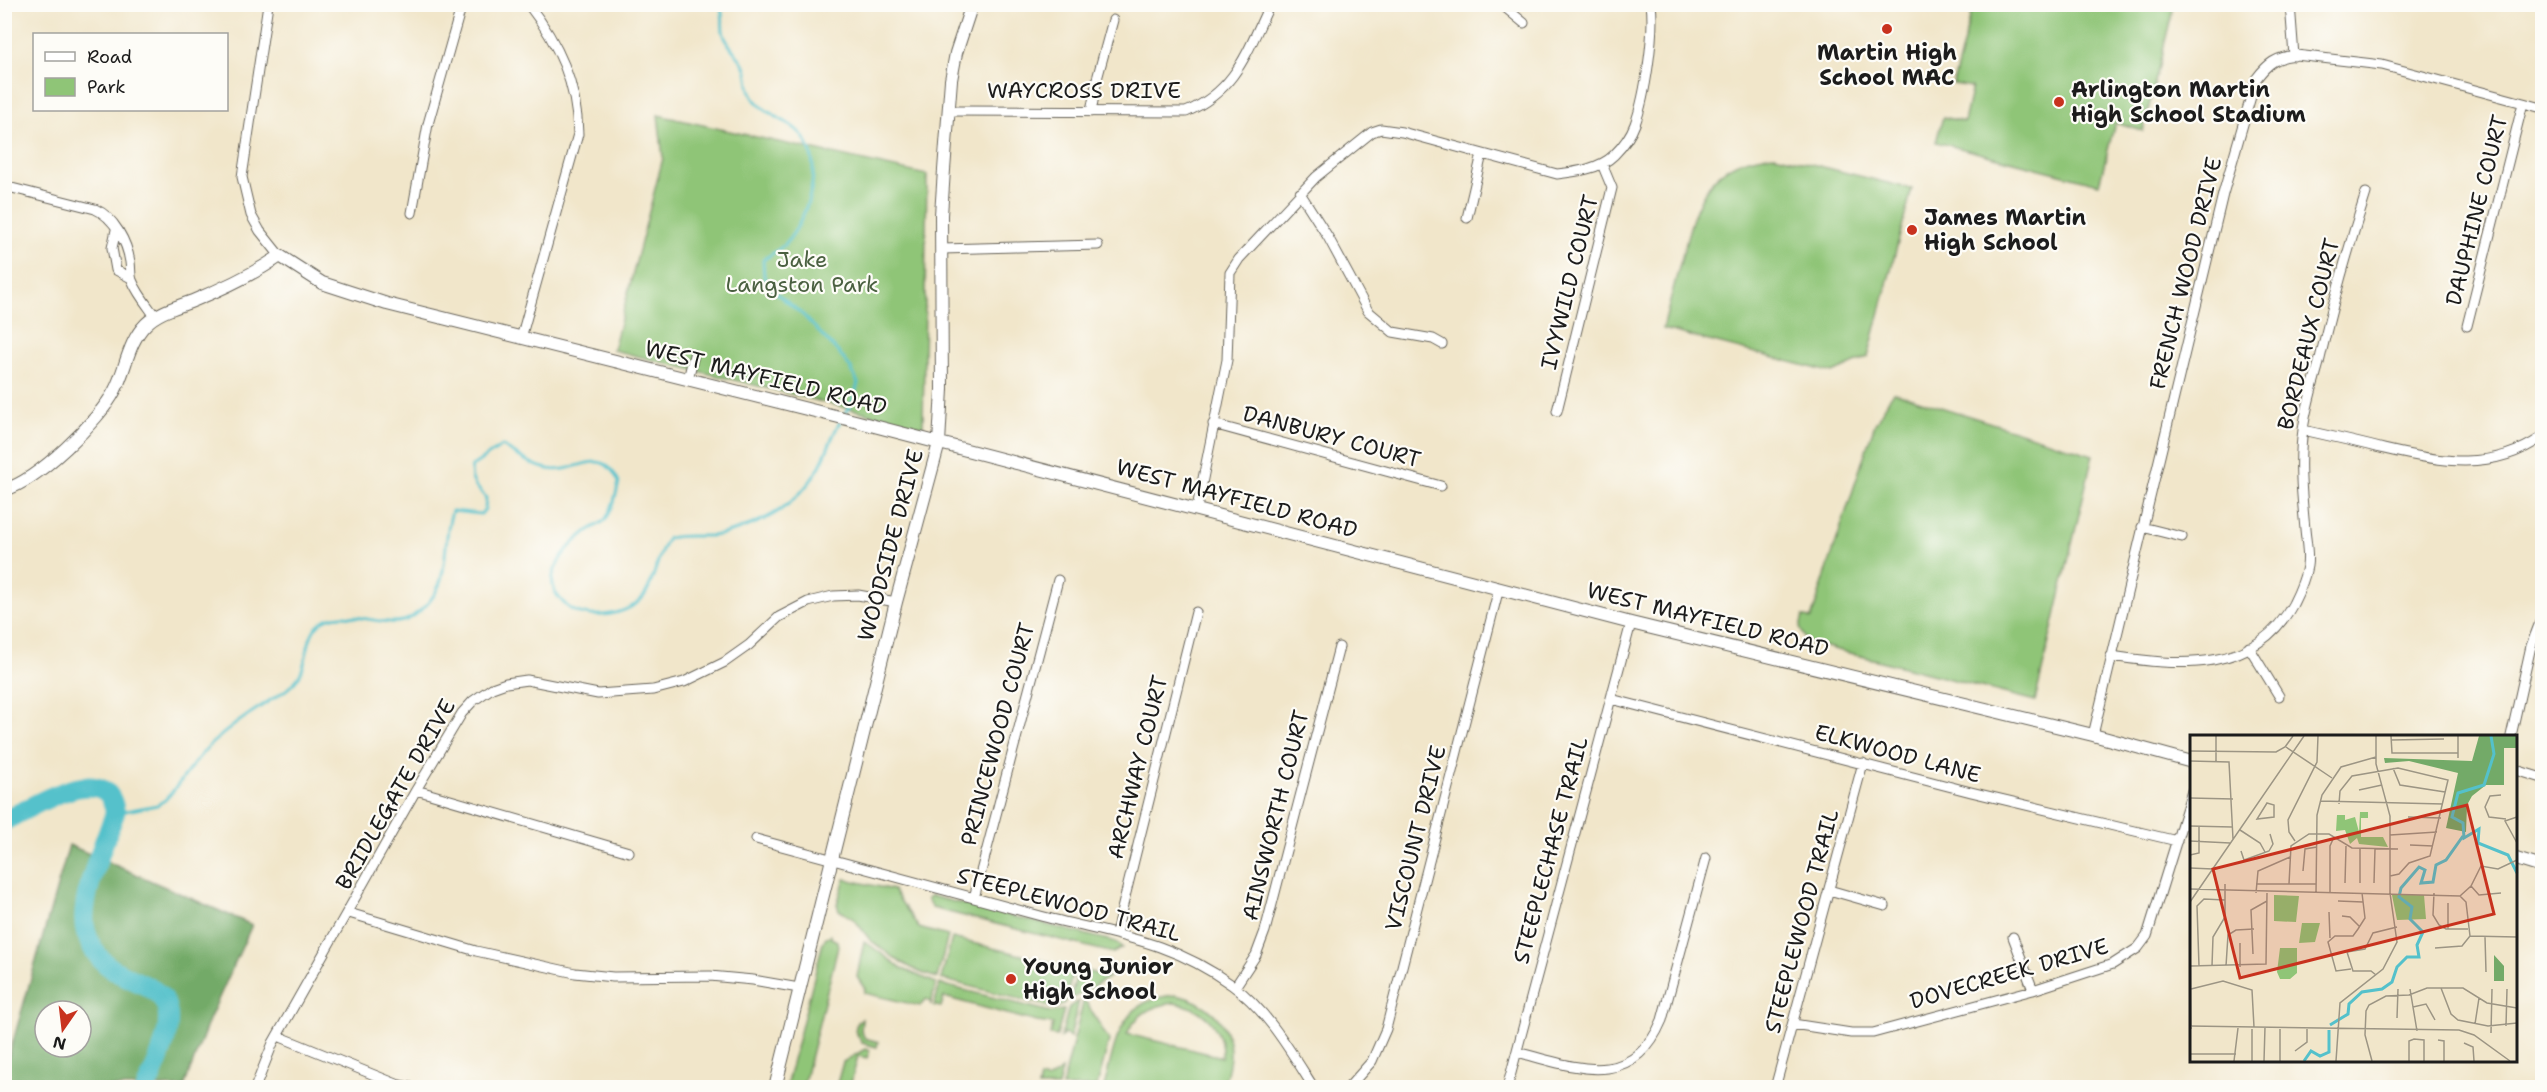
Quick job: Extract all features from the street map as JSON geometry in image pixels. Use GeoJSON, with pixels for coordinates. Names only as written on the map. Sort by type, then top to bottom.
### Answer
{"type":"FeatureCollection","features":[{"type":"Feature","properties":{"kind":"street"},"geometry":{"type":"LineString","coordinates":[[4,490],[36,473],[91,422],[110,400],[138,333],[155,316],[225,286],[280,256],[260,231],[251,215],[242,177],[268,4]]}},
{"type":"Feature","properties":{"kind":"street"},"geometry":{"type":"LineString","coordinates":[[412,213],[428,124],[462,4]]}},
{"type":"Feature","properties":{"kind":"street"},"geometry":{"type":"LineString","coordinates":[[521,338],[578,134],[577,107],[569,76],[544,28],[528,4]]}},
{"type":"Feature","properties":{"kind":"street","name":"WOODSIDE DRIVE"},"geometry":{"type":"LineString","coordinates":[[775,1088],[896,602],[939,443],[942,389],[944,170],[956,53],[972,4]]}},
{"type":"Feature","properties":{"kind":"street","name":"WAYCROSS DRIVE"},"geometry":{"type":"LineString","coordinates":[[949,111],[1186,112],[1206,103],[1224,88],[1237,70],[1270,4]]}},
{"type":"Feature","properties":{"kind":"street"},"geometry":{"type":"LineString","coordinates":[[1501,4],[1524,23]]}},
{"type":"Feature","properties":{"kind":"street"},"geometry":{"type":"LineString","coordinates":[[1197,508],[1227,360],[1230,273],[1239,259],[1300,193],[1372,132],[1381,129],[1402,132],[1557,174],[1577,172],[1602,164],[1613,156],[1635,125],[1651,41],[1651,4]]}},
{"type":"Feature","properties":{"kind":"street"},"geometry":{"type":"LineString","coordinates":[[2290,4],[2294,56]]}},
{"type":"Feature","properties":{"kind":"street"},"geometry":{"type":"LineString","coordinates":[[1091,112],[1096,79],[1113,20]]}},
{"type":"Feature","properties":{"kind":"street","name":"FRENCH WOOD DRIVE"},"geometry":{"type":"LineString","coordinates":[[2093,735],[2223,194],[2256,79],[2267,63],[2284,56],[2294,56],[2382,65],[2542,108]]}},
{"type":"Feature","properties":{"kind":"street","name":"DAUPHINE COURT"},"geometry":{"type":"LineString","coordinates":[[2467,326],[2523,103]]}},
{"type":"Feature","properties":{"kind":"street"},"geometry":{"type":"LineString","coordinates":[[1467,218],[1482,154]]}},
{"type":"Feature","properties":{"kind":"street","name":"IVYWILD COURT"},"geometry":{"type":"LineString","coordinates":[[1557,411],[1612,188],[1602,164]]}},
{"type":"Feature","properties":{"kind":"street"},"geometry":{"type":"LineString","coordinates":[[4,186],[103,213],[109,217],[125,244],[131,278],[155,316]]}},
{"type":"Feature","properties":{"kind":"street"},"geometry":{"type":"LineString","coordinates":[[1300,193],[1328,237],[1368,311],[1393,332],[1433,339],[1442,344]]}},
{"type":"Feature","properties":{"kind":"street","name":"BORDEAUX COURT"},"geometry":{"type":"LineString","coordinates":[[2111,656],[2157,663],[2192,663],[2222,658],[2266,638],[2280,624],[2301,588],[2308,565],[2301,483],[2303,430],[2333,302],[2366,193]]}},
{"type":"Feature","properties":{"kind":"street"},"geometry":{"type":"LineString","coordinates":[[116,230],[112,248],[116,270],[131,278]]}},
{"type":"Feature","properties":{"kind":"street"},"geometry":{"type":"LineString","coordinates":[[942,249],[1098,245]]}},
{"type":"Feature","properties":{"kind":"street","name":"WEST MAYFIELD ROAD"},"geometry":{"type":"LineString","coordinates":[[280,256],[313,278],[349,293],[1197,508],[1631,623],[2093,735],[2190,761]]}},
{"type":"Feature","properties":{"kind":"street"},"geometry":{"type":"LineString","coordinates":[[688,379],[694,356]]}},
{"type":"Feature","properties":{"kind":"street","name":"DANBURY COURT"},"geometry":{"type":"LineString","coordinates":[[1213,424],[1441,486]]}},
{"type":"Feature","properties":{"kind":"street"},"geometry":{"type":"LineString","coordinates":[[2303,430],[2423,458],[2450,462],[2476,462],[2500,458],[2528,447],[2542,437]]}},
{"type":"Feature","properties":{"kind":"street"},"geometry":{"type":"LineString","coordinates":[[2142,527],[2181,537]]}},
{"type":"Feature","properties":{"kind":"street","name":"PRINCEWOOD COURT"},"geometry":{"type":"LineString","coordinates":[[974,898],[1058,580]]}},
{"type":"Feature","properties":{"kind":"street","name":"VISCOUNT DRIVE"},"geometry":{"type":"LineString","coordinates":[[1348,1088],[1372,1062],[1386,1029],[1499,588]]}},
{"type":"Feature","properties":{"kind":"street","name":"BRIDLEGATE DRIVE"},"geometry":{"type":"LineString","coordinates":[[255,1088],[278,1036],[416,790],[462,713],[472,701],[492,688],[527,680],[598,694],[654,690],[684,682],[725,662],[779,617],[807,602],[833,596],[858,595],[896,602]]}},
{"type":"Feature","properties":{"kind":"street","name":"ARCHWAY COURT"},"geometry":{"type":"LineString","coordinates":[[1116,933],[1196,612]]}},
{"type":"Feature","properties":{"kind":"street"},"geometry":{"type":"LineString","coordinates":[[2511,735],[2531,646],[2542,617]]}},
{"type":"Feature","properties":{"kind":"street","name":"STEEPLECHASE TRAIL"},"geometry":{"type":"LineString","coordinates":[[1507,1088],[1631,623]]}},
{"type":"Feature","properties":{"kind":"street","name":"AINSWORTH COURT"},"geometry":{"type":"LineString","coordinates":[[1235,987],[1256,955],[1265,931],[1339,647]]}},
{"type":"Feature","properties":{"kind":"street"},"geometry":{"type":"LineString","coordinates":[[2249,647],[2279,696]]}},
{"type":"Feature","properties":{"kind":"street","name":"ELKWOOD LANE"},"geometry":{"type":"LineString","coordinates":[[1611,699],[1971,792],[2177,841]]}},
{"type":"Feature","properties":{"kind":"street","name":"STEEPLEWOOD TRAIL"},"geometry":{"type":"LineString","coordinates":[[1775,1088],[1863,764]]}},
{"type":"Feature","properties":{"kind":"street"},"geometry":{"type":"LineString","coordinates":[[2517,770],[2542,778]]}},
{"type":"Feature","properties":{"kind":"street"},"geometry":{"type":"LineString","coordinates":[[416,790],[629,852]]}},
{"type":"Feature","properties":{"kind":"street","name":"DOVECREEK DRIVE"},"geometry":{"type":"LineString","coordinates":[[1793,1024],[1851,1033],[1873,1033],[2033,990],[2113,964],[2138,948],[2147,936],[2190,798]]}},
{"type":"Feature","properties":{"kind":"street","name":"STEEPLEWOOD TRAIL"},"geometry":{"type":"LineString","coordinates":[[756,839],[974,898],[1116,933],[1164,947],[1188,957],[1235,987],[1282,1038],[1314,1088]]}},
{"type":"Feature","properties":{"kind":"street"},"geometry":{"type":"LineString","coordinates":[[1517,1052],[1597,1070],[1627,1064],[1642,1053],[1656,1034],[1662,1020],[1706,858]]}},
{"type":"Feature","properties":{"kind":"street"},"geometry":{"type":"LineString","coordinates":[[2517,859],[2542,867]]}},
{"type":"Feature","properties":{"kind":"street"},"geometry":{"type":"LineString","coordinates":[[1829,890],[1885,906]]}},
{"type":"Feature","properties":{"kind":"street"},"geometry":{"type":"LineString","coordinates":[[349,913],[476,951],[576,974],[613,977],[710,976],[799,988]]}},
{"type":"Feature","properties":{"kind":"street"},"geometry":{"type":"LineString","coordinates":[[2013,937],[2033,990]]}},
{"type":"Feature","properties":{"kind":"street"},"geometry":{"type":"LineString","coordinates":[[278,1036],[399,1085],[415,1088]]}},
{"type":"Feature","properties":{"kind":"green space","name":"Arlington Martin High School Stadium"},"geometry":{"type":"Polygon","coordinates":[[[1973,5],[2174,5],[2143,131],[2115,123],[2099,184],[1936,142],[1943,117],[1964,122],[1972,87],[1953,84],[1973,5]]]}},
{"type":"Feature","properties":{"kind":"green space","name":"Jake Langston Park"},"geometry":{"type":"Polygon","coordinates":[[[658,115],[927,175],[923,427],[613,350],[663,158],[658,115]]]}},
{"type":"Feature","properties":{"kind":"green space"},"geometry":{"type":"Polygon","coordinates":[[[1775,155],[1912,189],[1868,357],[1833,373],[1663,329],[1693,218],[1709,186],[1734,164],[1752,158],[1775,155]]]}},
{"type":"Feature","properties":{"kind":"green space"},"geometry":{"type":"Polygon","coordinates":[[[1893,392],[2093,455],[2035,701],[1807,642],[1800,628],[1803,616],[1811,619],[1875,424],[1893,392]]]}},
{"type":"Feature","properties":{"kind":"green space"},"geometry":{"type":"Polygon","coordinates":[[[69,845],[252,925],[209,1020],[184,1087],[5,1087],[5,1069],[69,845]]]}},
{"type":"Feature","properties":{"kind":"green space"},"geometry":{"type":"Polygon","coordinates":[[[845,879],[893,890],[919,928],[948,936],[937,978],[919,972],[897,960],[870,940],[855,920],[839,910],[837,904],[845,879]]]}},
{"type":"Feature","properties":{"kind":"green space"},"geometry":{"type":"Polygon","coordinates":[[[931,896],[1116,942],[1122,948],[1113,953],[932,908],[927,899],[931,896]]]}},
{"type":"Feature","properties":{"kind":"green space"},"geometry":{"type":"Polygon","coordinates":[[[831,935],[831,938],[837,941],[838,947],[803,1087],[786,1087],[823,942],[831,935]]]}},
{"type":"Feature","properties":{"kind":"green space"},"geometry":{"type":"Polygon","coordinates":[[[952,938],[1074,968],[1065,1003],[1059,1007],[1051,1007],[941,979],[952,938]]]}},
{"type":"Feature","properties":{"kind":"green space"},"geometry":{"type":"Polygon","coordinates":[[[864,941],[903,969],[936,983],[931,1005],[926,999],[920,1006],[864,993],[865,989],[857,977],[864,941]]]}},
{"type":"Feature","properties":{"kind":"green space"},"geometry":{"type":"Polygon","coordinates":[[[1078,969],[1109,977],[1070,1000],[1078,969]]]}},
{"type":"Feature","properties":{"kind":"green space"},"geometry":{"type":"Polygon","coordinates":[[[940,984],[1051,1012],[1064,1010],[1057,1036],[1050,1035],[1053,1024],[1037,1022],[944,997],[941,1007],[934,1006],[940,984]]]}},
{"type":"Feature","properties":{"kind":"green space"},"geometry":{"type":"Polygon","coordinates":[[[1175,995],[1186,998],[1206,1007],[1221,1022],[1229,1043],[1230,1055],[1223,1087],[1104,1087],[1112,1054],[1123,1026],[1131,1014],[1156,998],[1175,995]],[[1174,1003],[1152,1008],[1135,1021],[1127,1034],[1222,1057],[1219,1036],[1215,1028],[1202,1014],[1174,1003]]]}},
{"type":"Feature","properties":{"kind":"green space"},"geometry":{"type":"Polygon","coordinates":[[[1084,999],[1109,1040],[1097,1087],[1062,1087],[1084,999]]]}},
{"type":"Feature","properties":{"kind":"green space"},"geometry":{"type":"Polygon","coordinates":[[[1079,1001],[1070,1037],[1065,1034],[1061,1037],[1069,1007],[1079,1001]]]}},
{"type":"Feature","properties":{"kind":"green space"},"geometry":{"type":"Polygon","coordinates":[[[862,1019],[861,1031],[865,1038],[878,1042],[877,1047],[862,1043],[855,1031],[857,1022],[862,1019]]]}},
{"type":"Feature","properties":{"kind":"green space"},"geometry":{"type":"Polygon","coordinates":[[[865,1049],[870,1050],[867,1058],[858,1056],[850,1087],[836,1087],[843,1062],[865,1049]]]}},
{"type":"Feature","properties":{"kind":"green space"},"geometry":{"type":"Polygon","coordinates":[[[1062,1070],[1058,1087],[1038,1087],[1040,1078],[1047,1080],[1062,1070]]]}},
{"type":"Feature","properties":{"kind":"waterway"},"geometry":{"type":"LineString","coordinates":[[719,4],[724,35],[744,65],[752,95],[767,111],[798,131],[807,143],[812,157],[813,172],[807,204],[794,233],[785,244],[763,260],[764,277],[775,292],[803,315],[850,367],[858,383],[853,400],[845,414]]}},
{"type":"Feature","properties":{"kind":"waterway"},"geometry":{"type":"LineString","coordinates":[[115,813],[157,805],[165,800],[211,744],[245,717],[291,686],[301,672],[311,636],[319,624],[329,618],[340,616],[378,621],[402,621],[412,617],[426,606],[441,581],[452,511],[481,514],[485,509],[486,498],[472,480],[472,466],[502,446],[530,463],[548,469],[559,470],[596,462],[604,464],[612,470],[619,482],[608,516],[589,530],[562,556],[552,581],[554,589],[568,607],[576,612],[598,615],[621,611],[640,601],[646,593],[668,538],[710,536],[738,530],[766,518],[790,503],[801,493],[819,468],[840,422]]}},
{"type":"Feature","properties":{"kind":"waterway"},"geometry":{"type":"LineString","coordinates":[[4,821],[67,790],[84,787],[99,788],[110,796],[115,813],[93,872],[84,920],[86,932],[98,956],[114,970],[150,988],[163,999],[168,1017],[164,1045],[146,1088]]}},
{"type":"Feature","properties":{"kind":"place","name":"Martin High School MAC"},"geometry":{"type":"Point","coordinates":[1887,29]}},
{"type":"Feature","properties":{"kind":"place","name":"Arlington Martin High School Stadium"},"geometry":{"type":"Point","coordinates":[2059,102]}},
{"type":"Feature","properties":{"kind":"place","name":"James Martin High School"},"geometry":{"type":"Point","coordinates":[1912,230]}},
{"type":"Feature","properties":{"kind":"place","name":"Young Junior High School"},"geometry":{"type":"Point","coordinates":[1011,979]}}]}
